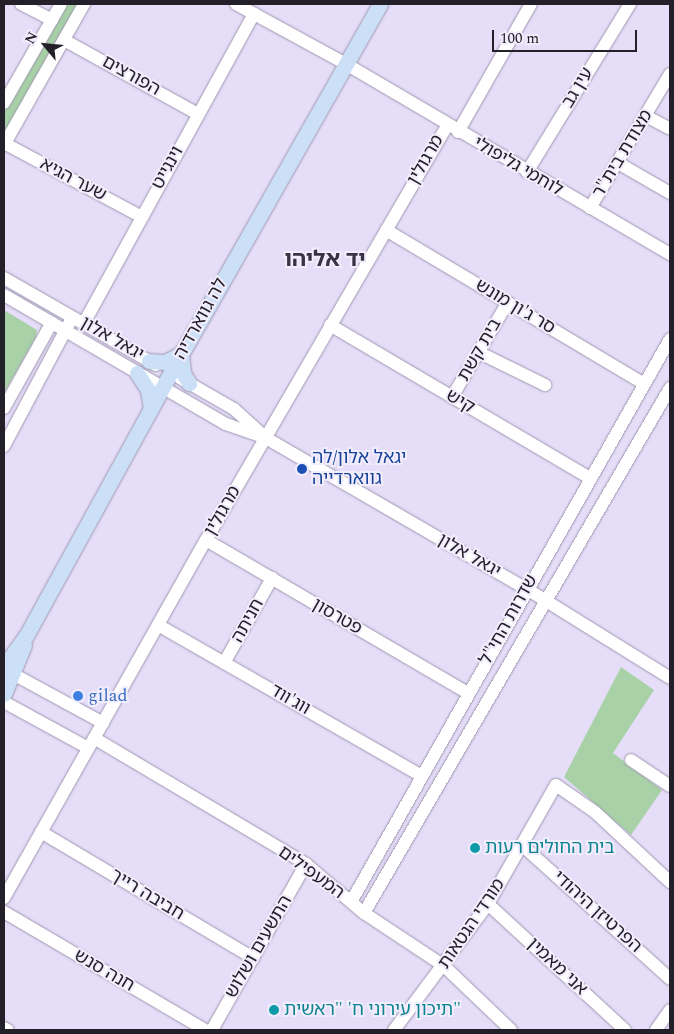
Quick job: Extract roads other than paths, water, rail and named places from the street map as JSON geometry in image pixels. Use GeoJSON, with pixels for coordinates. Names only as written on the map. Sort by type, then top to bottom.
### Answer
{"type":"FeatureCollection","features":[{"type":"Feature","properties":{"kind":"main road","name":"לה גווארדיה"},"geometry":{"type":"LineString","coordinates":[[4,694],[7,669],[181,354],[380,4]]}},
{"type":"Feature","properties":{"kind":"main road"},"geometry":{"type":"LineString","coordinates":[[149,361],[165,362],[181,354],[184,373],[189,383]]}},
{"type":"Feature","properties":{"kind":"main road"},"geometry":{"type":"LineString","coordinates":[[137,373],[148,390],[151,408]]}},
{"type":"Feature","properties":{"kind":"street"},"geometry":{"type":"LineString","coordinates":[[21,4],[52,20]]}},
{"type":"Feature","properties":{"kind":"street"},"geometry":{"type":"LineString","coordinates":[[4,103],[61,4]]}},
{"type":"Feature","properties":{"kind":"street"},"geometry":{"type":"LineString","coordinates":[[4,144],[84,4]]}},
{"type":"Feature","properties":{"kind":"street","name":"לוחמי גליפולי"},"geometry":{"type":"LineString","coordinates":[[236,4],[346,64],[452,129],[670,254]]}},
{"type":"Feature","properties":{"kind":"street","name":"מרגולין"},"geometry":{"type":"LineString","coordinates":[[4,898],[206,540],[386,230],[531,4]]}},
{"type":"Feature","properties":{"kind":"street","name":"עין גב"},"geometry":{"type":"LineString","coordinates":[[527,172],[630,4]]}},
{"type":"Feature","properties":{"kind":"street","name":"וינגייט"},"geometry":{"type":"LineString","coordinates":[[84,322],[254,14]]}},
{"type":"Feature","properties":{"kind":"street","name":"הפורצים"},"geometry":{"type":"LineString","coordinates":[[64,40],[198,114]]}},
{"type":"Feature","properties":{"kind":"street","name":"מצודת בית\"ר"},"geometry":{"type":"LineString","coordinates":[[590,208],[670,74]]}},
{"type":"Feature","properties":{"kind":"street"},"geometry":{"type":"LineString","coordinates":[[646,116],[670,130]]}},
{"type":"Feature","properties":{"kind":"street","name":"שער הגיא"},"geometry":{"type":"LineString","coordinates":[[4,144],[142,217]]}},
{"type":"Feature","properties":{"kind":"street"},"geometry":{"type":"LineString","coordinates":[[618,163],[670,194]]}},
{"type":"Feature","properties":{"kind":"street","name":"סר ג'ון מונש"},"geometry":{"type":"LineString","coordinates":[[386,230],[644,384]]}},
{"type":"Feature","properties":{"kind":"street","name":"יגאל אלון"},"geometry":{"type":"LineString","coordinates":[[4,278],[234,409],[266,438]]}},
{"type":"Feature","properties":{"kind":"street","name":"יגאל אלון"},"geometry":{"type":"LineString","coordinates":[[4,296],[226,424],[266,438],[527,589],[670,678]]}},
{"type":"Feature","properties":{"kind":"street","name":"בית קשת"},"geometry":{"type":"LineString","coordinates":[[452,397],[508,302]]}},
{"type":"Feature","properties":{"kind":"street"},"geometry":{"type":"LineString","coordinates":[[4,446],[67,331],[70,315]]}},
{"type":"Feature","properties":{"kind":"street"},"geometry":{"type":"LineString","coordinates":[[4,408],[52,322]]}},
{"type":"Feature","properties":{"kind":"street","name":"קיש"},"geometry":{"type":"LineString","coordinates":[[330,325],[590,478]]}},
{"type":"Feature","properties":{"kind":"street","name":"שדרות החי\"ל"},"geometry":{"type":"LineString","coordinates":[[351,902],[670,339]]}},
{"type":"Feature","properties":{"kind":"street"},"geometry":{"type":"LineString","coordinates":[[478,352],[545,385]]}},
{"type":"Feature","properties":{"kind":"street","name":"שדרות החי\"ל"},"geometry":{"type":"LineString","coordinates":[[364,913],[545,601],[669,393]]}},
{"type":"Feature","properties":{"kind":"street","name":"פטרסון"},"geometry":{"type":"LineString","coordinates":[[206,540],[468,693]]}},
{"type":"Feature","properties":{"kind":"street","name":"חניתה"},"geometry":{"type":"LineString","coordinates":[[224,663],[272,578]]}},
{"type":"Feature","properties":{"kind":"street","name":"ווג'ווד"},"geometry":{"type":"LineString","coordinates":[[158,625],[422,776]]}},
{"type":"Feature","properties":{"kind":"street"},"geometry":{"type":"LineString","coordinates":[[7,669],[103,723]]}},
{"type":"Feature","properties":{"kind":"street","name":"המעפילים"},"geometry":{"type":"LineString","coordinates":[[4,702],[91,743],[306,864],[364,913],[444,966],[511,1030]]}},
{"type":"Feature","properties":{"kind":"street"},"geometry":{"type":"LineString","coordinates":[[630,760],[670,786]]}},
{"type":"Feature","properties":{"kind":"street","name":"מורדי הגטאות"},"geometry":{"type":"LineString","coordinates":[[394,1030],[444,966],[488,904],[523,846],[556,785],[595,812],[670,882]]}},
{"type":"Feature","properties":{"kind":"street","name":"חביבה רייך"},"geometry":{"type":"LineString","coordinates":[[41,832],[253,958]]}},
{"type":"Feature","properties":{"kind":"street","name":"הפרטיזן היהודי"},"geometry":{"type":"LineString","coordinates":[[523,846],[670,979]]}},
{"type":"Feature","properties":{"kind":"street","name":"התשעים ושלוש"},"geometry":{"type":"LineString","coordinates":[[212,1030],[306,864]]}},
{"type":"Feature","properties":{"kind":"street","name":"אני מאמין"},"geometry":{"type":"LineString","coordinates":[[488,904],[626,1030]]}},
{"type":"Feature","properties":{"kind":"street","name":"חנה סנש"},"geometry":{"type":"LineString","coordinates":[[4,912],[205,1030]]}},
{"type":"Feature","properties":{"kind":"street"},"geometry":{"type":"LineString","coordinates":[[656,1030],[670,1010]]}},
{"type":"Feature","properties":{"kind":"street"},"geometry":{"type":"LineString","coordinates":[[4,1028],[8,1030]]}},
{"type":"Feature","properties":{"kind":"place","name":"יגאל אלון/לה גווארדייה"},"geometry":{"type":"Point","coordinates":[302,469]}},
{"type":"Feature","properties":{"kind":"place","name":"gilad"},"geometry":{"type":"Point","coordinates":[78,696]}},
{"type":"Feature","properties":{"kind":"place","name":"בית החולים רעות"},"geometry":{"type":"Point","coordinates":[475,848]}},
{"type":"Feature","properties":{"kind":"place","name":"תיכון עירוני ח' \"ראשית\""},"geometry":{"type":"Point","coordinates":[274,1010]}},
{"type":"Feature","properties":{"kind":"district","name":"יד אליהו"},"geometry":{"type":"Point","coordinates":[325,260]}}]}
